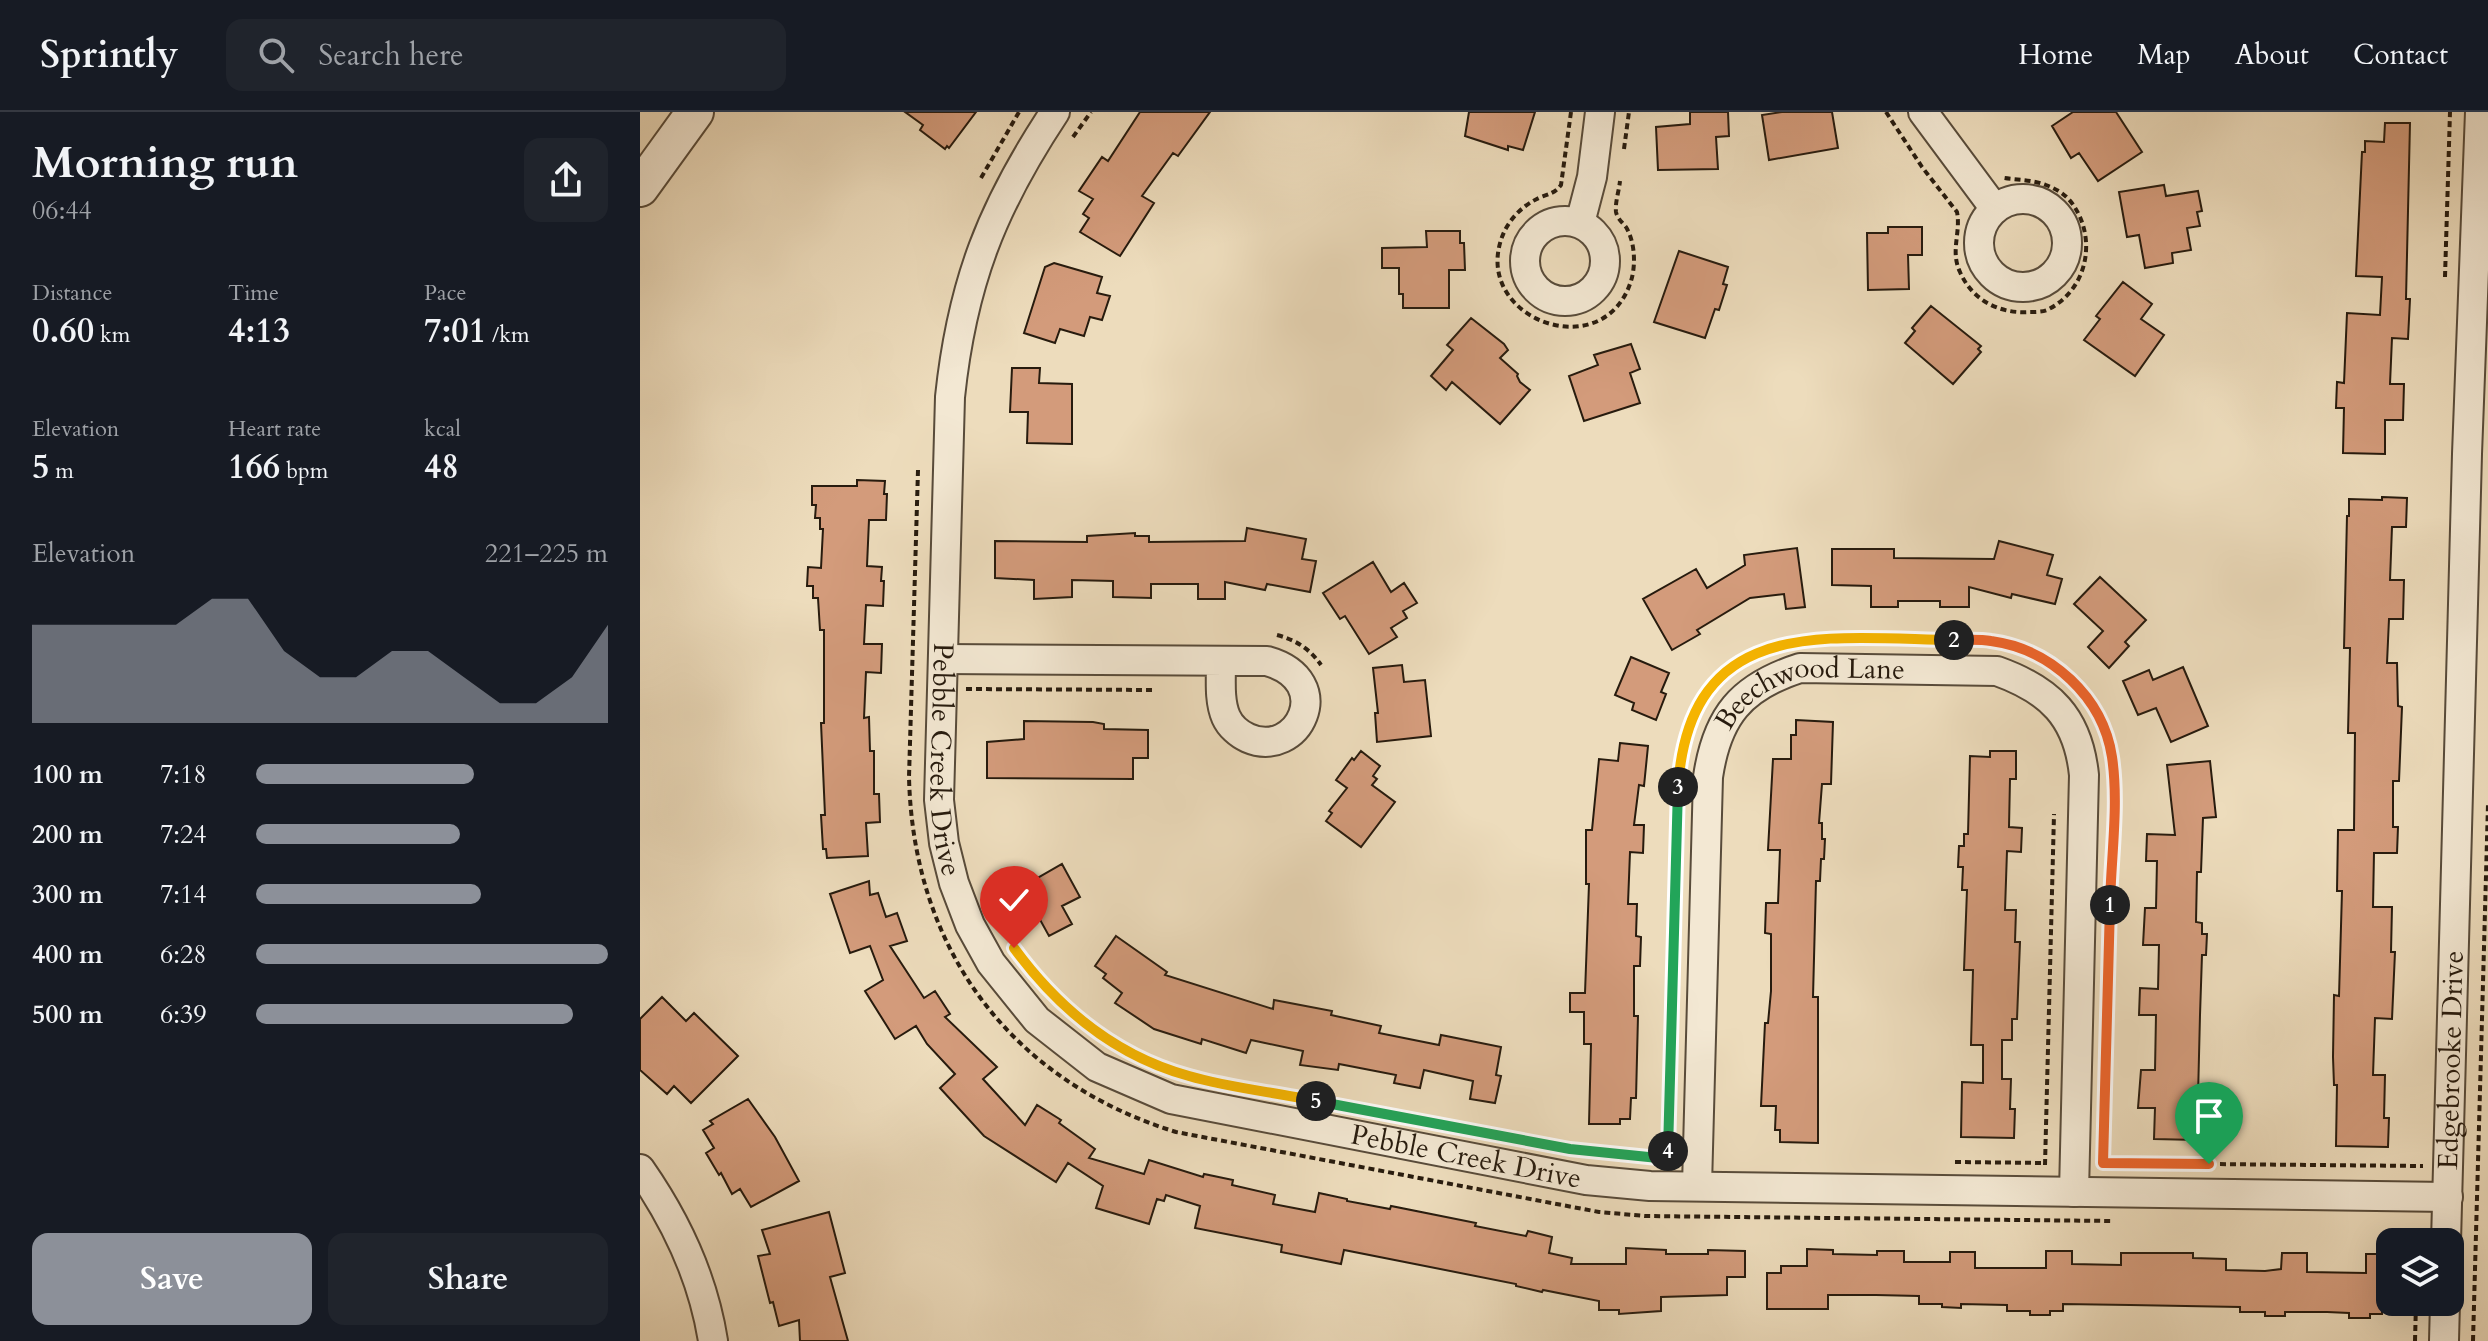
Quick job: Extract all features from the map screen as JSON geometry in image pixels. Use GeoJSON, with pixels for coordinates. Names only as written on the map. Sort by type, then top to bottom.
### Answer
{"type":"FeatureCollection","features":[{"type":"Feature","properties":{"kind":"street"},"geometry":{"type":"LineString","coordinates":[[640,188],[695,112]]}},
{"type":"Feature","properties":{"kind":"street","name":"Pebble Creek Drive"},"geometry":{"type":"LineString","coordinates":[[1055,112],[1015,173],[1003,199],[986,238],[962,314],[950,397],[939,800],[944,843],[954,883],[970,925],[991,963],[1037,1020],[1097,1067],[1171,1099],[1586,1180],[1650,1186],[2448,1197]]}},
{"type":"Feature","properties":{"kind":"street"},"geometry":{"type":"LineString","coordinates":[[1580,223],[1592,177],[1600,112]]}},
{"type":"Feature","properties":{"kind":"street"},"geometry":{"type":"LineString","coordinates":[[1923,112],[1995,209]]}},
{"type":"Feature","properties":{"kind":"street","name":"Edgebrooke Drive"},"geometry":{"type":"LineString","coordinates":[[2447,1228],[2467,454],[2480,112]]}},
{"type":"Feature","properties":{"kind":"street"},"geometry":{"type":"LineString","coordinates":[[943,659],[1221,662]]}},
{"type":"Feature","properties":{"kind":"street","name":"Beechwood Lane"},"geometry":{"type":"LineString","coordinates":[[1697,1186],[1708,777],[1721,725],[1752,692],[1774,677],[1800,668],[1997,671],[2023,680],[2046,695],[2075,733],[2082,753],[2084,775],[2074,1192]]}},
{"type":"Feature","properties":{"kind":"street"},"geometry":{"type":"LineString","coordinates":[[640,1169],[679,1231],[706,1305],[713,1341]]}},
{"type":"Feature","properties":{"kind":"street"},"geometry":{"type":"LineString","coordinates":[[2444,1341],[2445,1316]]}},
{"type":"Feature","properties":{"kind":"path"},"geometry":{"type":"LineString","coordinates":[[981,178],[1019,112]]}},
{"type":"Feature","properties":{"kind":"path"},"geometry":{"type":"LineString","coordinates":[[1068,144],[1091,112]]}},
{"type":"Feature","properties":{"kind":"path"},"geometry":{"type":"LineString","coordinates":[[1886,112],[1922,167],[1957,212],[1955,258],[1960,273],[1970,287],[1981,299],[2002,310],[2045,311],[2071,292],[2087,261],[2085,230],[2072,200],[2045,184],[2003,178]]}},
{"type":"Feature","properties":{"kind":"path"},"geometry":{"type":"LineString","coordinates":[[918,470],[909,777],[910,810],[921,873],[946,943],[982,1000],[1026,1049],[1085,1094],[1136,1119],[1176,1132],[1599,1212],[1645,1216],[2120,1221]]}},
{"type":"Feature","properties":{"kind":"path"},"geometry":{"type":"LineString","coordinates":[[1667,1168],[1678,785],[1683,744],[1695,712],[1719,680],[1747,658],[1794,641],[1838,638],[1991,641],[2013,645],[2039,656],[2071,679],[2087,697],[2107,737],[2113,776],[2105,1084]]}},
{"type":"Feature","properties":{"kind":"path"},"geometry":{"type":"LineString","coordinates":[[969,703],[970,679]]}},
{"type":"Feature","properties":{"kind":"path"},"geometry":{"type":"LineString","coordinates":[[959,689],[1154,690]]}},
{"type":"Feature","properties":{"kind":"path"},"geometry":{"type":"LineString","coordinates":[[2473,1341],[2488,804]]}},
{"type":"Feature","properties":{"kind":"path"},"geometry":{"type":"LineString","coordinates":[[2044,1172],[2055,808]]}},
{"type":"Feature","properties":{"kind":"path"},"geometry":{"type":"LineString","coordinates":[[1657,1158],[1677,1159]]}},
{"type":"Feature","properties":{"kind":"path"},"geometry":{"type":"LineString","coordinates":[[2093,1163],[2430,1166]]}},
{"type":"Feature","properties":{"kind":"path"},"geometry":{"type":"LineString","coordinates":[[2103,1163],[2103,1172]]}},
{"type":"Feature","properties":{"kind":"path"},"geometry":{"type":"LineString","coordinates":[[2415,1341],[2416,1316]]}},
{"type":"Feature","properties":{"kind":"building"},"geometry":{"type":"Polygon","coordinates":[[[905,112],[976,112],[949,148],[947,146],[945,149],[920,130],[923,125],[905,112]]]}},
{"type":"Feature","properties":{"kind":"building"},"geometry":{"type":"Polygon","coordinates":[[[1140,112],[1210,112],[1178,156],[1173,153],[1142,196],[1154,203],[1120,256],[1080,232],[1089,218],[1083,214],[1093,199],[1079,191],[1102,157],[1108,161],[1140,112]]]}},
{"type":"Feature","properties":{"kind":"building"},"geometry":{"type":"Polygon","coordinates":[[[1469,112],[1535,112],[1523,150],[1508,146],[1508,150],[1465,136],[1469,112]]]}},
{"type":"Feature","properties":{"kind":"building"},"geometry":{"type":"Polygon","coordinates":[[[1690,112],[1728,112],[1729,136],[1716,137],[1718,169],[1658,170],[1656,127],[1690,124],[1690,112]]]}},
{"type":"Feature","properties":{"kind":"building"},"geometry":{"type":"Polygon","coordinates":[[[1832,112],[1838,148],[1769,160],[1762,115],[1832,112]]]}},
{"type":"Feature","properties":{"kind":"building"},"geometry":{"type":"Polygon","coordinates":[[[2073,112],[2116,112],[2142,152],[2098,181],[2079,153],[2071,158],[2052,126],[2073,112]]]}},
{"type":"Feature","properties":{"kind":"building"},"geometry":{"type":"Polygon","coordinates":[[[2385,123],[2410,123],[2408,339],[2392,338],[2390,384],[2404,384],[2403,420],[2385,420],[2385,454],[2343,453],[2344,408],[2336,408],[2337,382],[2344,383],[2347,313],[2380,315],[2382,277],[2356,276],[2362,152],[2365,152],[2365,141],[2384,142],[2385,123]]]}},
{"type":"Feature","properties":{"kind":"building"},"geometry":{"type":"Polygon","coordinates":[[[2164,185],[2166,196],[2198,191],[2202,211],[2197,212],[2200,226],[2187,228],[2191,250],[2172,253],[2173,263],[2145,268],[2139,235],[2127,237],[2119,192],[2164,185]]]}},
{"type":"Feature","properties":{"kind":"building"},"geometry":{"type":"Polygon","coordinates":[[[1888,227],[1922,227],[1922,255],[1908,255],[1909,289],[1868,290],[1867,233],[1888,233],[1888,227]]]}},
{"type":"Feature","properties":{"kind":"building"},"geometry":{"type":"Polygon","coordinates":[[[1426,231],[1460,231],[1460,243],[1464,243],[1465,270],[1449,270],[1449,308],[1403,308],[1403,294],[1399,294],[1399,268],[1382,268],[1382,248],[1427,247],[1426,231]]]}},
{"type":"Feature","properties":{"kind":"building"},"geometry":{"type":"Polygon","coordinates":[[[1679,251],[1728,267],[1723,284],[1727,285],[1719,310],[1715,309],[1705,338],[1654,322],[1679,251]]]}},
{"type":"Feature","properties":{"kind":"building"},"geometry":{"type":"Polygon","coordinates":[[[1054,263],[1102,277],[1097,293],[1110,296],[1102,320],[1090,317],[1084,336],[1060,329],[1055,343],[1024,333],[1045,267],[1054,263]]]}},
{"type":"Feature","properties":{"kind":"building"},"geometry":{"type":"Polygon","coordinates":[[[2123,282],[2152,304],[2141,319],[2164,335],[2135,376],[2084,340],[2100,319],[2096,316],[2123,282]]]}},
{"type":"Feature","properties":{"kind":"building"},"geometry":{"type":"Polygon","coordinates":[[[1931,306],[1981,346],[1978,349],[1981,352],[1953,384],[1905,343],[1915,331],[1912,328],[1931,306]]]}},
{"type":"Feature","properties":{"kind":"building"},"geometry":{"type":"Polygon","coordinates":[[[1471,318],[1504,344],[1508,350],[1500,358],[1530,390],[1500,424],[1452,382],[1446,390],[1431,376],[1453,350],[1447,345],[1471,318]]]}},
{"type":"Feature","properties":{"kind":"building"},"geometry":{"type":"Polygon","coordinates":[[[1631,344],[1640,369],[1630,373],[1640,403],[1584,421],[1569,376],[1598,365],[1594,355],[1631,344]]]}},
{"type":"Feature","properties":{"kind":"building"},"geometry":{"type":"Polygon","coordinates":[[[1012,368],[1040,368],[1039,383],[1072,384],[1072,444],[1027,443],[1028,412],[1010,412],[1012,368]]]}},
{"type":"Feature","properties":{"kind":"building"},"geometry":{"type":"Polygon","coordinates":[[[857,480],[885,481],[884,494],[887,494],[886,520],[869,520],[867,566],[882,567],[883,606],[866,605],[864,644],[882,644],[881,673],[866,672],[864,718],[869,717],[870,751],[874,751],[874,794],[879,794],[880,822],[866,823],[868,856],[827,858],[826,849],[823,849],[821,815],[825,815],[821,723],[824,723],[824,630],[820,630],[818,598],[813,598],[813,586],[807,586],[808,567],[821,568],[823,529],[820,529],[820,518],[815,518],[812,486],[857,486],[857,480]]]}},
{"type":"Feature","properties":{"kind":"building"},"geometry":{"type":"Polygon","coordinates":[[[2382,497],[2407,498],[2406,527],[2392,527],[2390,580],[2404,580],[2403,619],[2389,619],[2387,663],[2397,663],[2398,706],[2402,707],[2399,781],[2393,781],[2393,827],[2398,827],[2397,853],[2374,853],[2373,907],[2392,907],[2391,952],[2395,952],[2392,1019],[2375,1018],[2373,1075],[2385,1075],[2384,1118],[2389,1118],[2388,1147],[2336,1146],[2334,995],[2339,996],[2342,891],[2337,891],[2338,830],[2354,830],[2355,733],[2348,733],[2350,648],[2344,648],[2347,516],[2349,499],[2382,500],[2382,497]]]}},
{"type":"Feature","properties":{"kind":"building"},"geometry":{"type":"Polygon","coordinates":[[[1247,528],[1306,539],[1302,559],[1316,561],[1310,592],[1267,584],[1265,590],[1225,582],[1225,599],[1198,599],[1198,584],[1151,584],[1151,598],[1113,597],[1113,581],[1072,580],[1072,597],[1034,599],[1034,580],[995,578],[995,541],[1087,542],[1087,536],[1135,533],[1135,536],[1149,536],[1149,542],[1245,541],[1247,528]]]}},
{"type":"Feature","properties":{"kind":"building"},"geometry":{"type":"Polygon","coordinates":[[[1999,541],[2053,555],[2047,575],[2062,579],[2055,604],[2012,594],[2011,598],[1969,587],[1969,607],[1940,607],[1940,601],[1898,601],[1898,607],[1871,607],[1871,586],[1832,585],[1832,549],[1894,549],[1894,558],[1994,559],[1999,541]]]}},
{"type":"Feature","properties":{"kind":"building"},"geometry":{"type":"Polygon","coordinates":[[[1797,548],[1805,607],[1786,609],[1784,594],[1750,598],[1697,630],[1700,634],[1672,650],[1643,599],[1696,569],[1707,588],[1745,565],[1744,555],[1797,548]]]}},
{"type":"Feature","properties":{"kind":"building"},"geometry":{"type":"Polygon","coordinates":[[[1373,562],[1391,592],[1404,583],[1417,603],[1403,611],[1407,618],[1391,628],[1397,637],[1369,654],[1345,616],[1340,619],[1323,593],[1373,562]]]}},
{"type":"Feature","properties":{"kind":"building"},"geometry":{"type":"Polygon","coordinates":[[[2100,577],[2146,620],[2125,642],[2129,646],[2109,668],[2088,647],[2103,631],[2074,604],[2100,577]]]}},
{"type":"Feature","properties":{"kind":"building"},"geometry":{"type":"Polygon","coordinates":[[[1631,657],[1669,673],[1661,692],[1666,694],[1656,720],[1632,710],[1634,703],[1615,695],[1631,657]]]}},
{"type":"Feature","properties":{"kind":"building"},"geometry":{"type":"Polygon","coordinates":[[[1402,665],[1404,682],[1425,680],[1431,736],[1377,742],[1375,713],[1378,713],[1373,668],[1402,665]]]}},
{"type":"Feature","properties":{"kind":"building"},"geometry":{"type":"Polygon","coordinates":[[[2183,667],[2208,726],[2171,742],[2156,708],[2138,715],[2123,681],[2149,670],[2153,680],[2183,667]]]}},
{"type":"Feature","properties":{"kind":"building"},"geometry":{"type":"Polygon","coordinates":[[[1796,720],[1833,722],[1831,784],[1822,784],[1819,823],[1822,823],[1822,839],[1825,839],[1824,859],[1821,859],[1820,881],[1816,881],[1813,997],[1818,997],[1818,1143],[1780,1142],[1780,1130],[1775,1130],[1776,1106],[1761,1106],[1765,1023],[1768,1023],[1771,991],[1771,934],[1765,933],[1766,903],[1778,903],[1780,850],[1768,850],[1773,759],[1791,759],[1791,735],[1796,735],[1796,720]]]}},
{"type":"Feature","properties":{"kind":"building"},"geometry":{"type":"Polygon","coordinates":[[[1024,721],[1093,722],[1104,724],[1104,729],[1148,730],[1148,758],[1133,758],[1133,779],[987,778],[987,742],[1024,739],[1024,721]]]}},
{"type":"Feature","properties":{"kind":"building"},"geometry":{"type":"Polygon","coordinates":[[[1620,743],[1648,746],[1644,786],[1639,785],[1634,825],[1644,825],[1643,853],[1630,852],[1628,904],[1637,904],[1636,936],[1641,937],[1640,966],[1634,966],[1634,1016],[1638,1016],[1636,1098],[1631,1098],[1630,1119],[1620,1119],[1620,1124],[1589,1124],[1591,1044],[1584,1044],[1584,1012],[1570,1012],[1570,993],[1585,993],[1589,884],[1586,884],[1586,830],[1592,830],[1599,759],[1618,761],[1620,743]]]}},
{"type":"Feature","properties":{"kind":"building"},"geometry":{"type":"Polygon","coordinates":[[[1361,751],[1380,766],[1373,776],[1377,779],[1372,785],[1395,802],[1361,847],[1326,821],[1332,813],[1329,811],[1347,788],[1336,780],[1361,751]]]}},
{"type":"Feature","properties":{"kind":"building"},"geometry":{"type":"Polygon","coordinates":[[[1990,751],[2016,751],[2016,779],[2010,779],[2009,827],[2022,828],[2021,852],[2007,851],[2005,910],[2016,910],[2015,942],[2020,942],[2017,1019],[2012,1019],[2012,1040],[2002,1040],[2002,1079],[2011,1079],[2010,1109],[2015,1109],[2014,1138],[1961,1137],[1962,1082],[1983,1083],[1983,1045],[1971,1045],[1973,970],[1964,970],[1967,890],[1962,890],[1963,867],[1958,867],[1959,846],[1964,846],[1964,834],[1968,834],[1970,756],[1990,757],[1990,751]]]}},
{"type":"Feature","properties":{"kind":"building"},"geometry":{"type":"Polygon","coordinates":[[[2210,761],[2216,817],[2203,818],[2201,872],[2197,872],[2196,922],[2202,923],[2202,934],[2207,934],[2206,955],[2202,955],[2200,1015],[2198,1097],[2202,1097],[2202,1118],[2198,1118],[2197,1140],[2154,1139],[2155,1108],[2138,1108],[2141,1070],[2155,1070],[2156,1015],[2139,1015],[2140,988],[2158,989],[2159,945],[2143,945],[2145,908],[2156,908],[2157,861],[2146,861],[2147,834],[2175,835],[2167,765],[2210,761]]]}},
{"type":"Feature","properties":{"kind":"building"},"geometry":{"type":"Polygon","coordinates":[[[1062,864],[1080,897],[1062,906],[1072,924],[1049,936],[1022,887],[1062,864]]]}},
{"type":"Feature","properties":{"kind":"building"},"geometry":{"type":"Polygon","coordinates":[[[869,881],[870,895],[878,893],[886,917],[897,913],[907,941],[890,946],[924,998],[935,991],[950,1014],[945,1017],[997,1067],[983,1079],[1025,1125],[1037,1105],[1061,1120],[1059,1123],[1095,1149],[1089,1158],[1144,1174],[1149,1160],[1203,1177],[1204,1174],[1233,1180],[1232,1185],[1275,1195],[1273,1204],[1315,1212],[1319,1193],[1347,1201],[1390,1209],[1391,1206],[1476,1223],[1475,1226],[1526,1236],[1528,1231],[1552,1237],[1549,1253],[1572,1258],[1571,1264],[1626,1264],[1626,1248],[1666,1250],[1666,1254],[1708,1254],[1708,1250],[1745,1251],[1745,1277],[1727,1277],[1727,1295],[1661,1297],[1661,1311],[1619,1314],[1619,1310],[1599,1310],[1599,1301],[1344,1250],[1341,1264],[1281,1252],[1282,1245],[1195,1228],[1200,1206],[1166,1195],[1164,1201],[1157,1199],[1149,1224],[1096,1208],[1103,1186],[1068,1163],[1056,1182],[984,1136],[940,1088],[955,1074],[927,1044],[916,1026],[895,1039],[865,991],[883,980],[870,946],[850,953],[830,894],[869,881]]]}},
{"type":"Feature","properties":{"kind":"building"},"geometry":{"type":"Polygon","coordinates":[[[1116,936],[1167,972],[1165,975],[1273,1009],[1274,1000],[1332,1011],[1331,1015],[1381,1026],[1379,1033],[1439,1045],[1441,1035],[1501,1047],[1496,1075],[1501,1076],[1495,1103],[1470,1099],[1473,1081],[1424,1070],[1420,1088],[1394,1083],[1396,1075],[1339,1064],[1338,1070],[1300,1065],[1303,1051],[1251,1040],[1246,1053],[1202,1039],[1201,1044],[1154,1029],[1115,1003],[1122,993],[1103,978],[1106,974],[1095,966],[1116,936]]]}},
{"type":"Feature","properties":{"kind":"building"},"geometry":{"type":"Polygon","coordinates":[[[662,997],[686,1021],[694,1013],[738,1056],[691,1103],[674,1086],[667,1094],[640,1070],[640,1019],[662,997]]]}},
{"type":"Feature","properties":{"kind":"building"},"geometry":{"type":"Polygon","coordinates":[[[748,1099],[775,1137],[799,1181],[751,1207],[740,1189],[732,1194],[721,1173],[719,1175],[706,1153],[714,1148],[703,1130],[713,1124],[710,1121],[748,1099]]]}},
{"type":"Feature","properties":{"kind":"building"},"geometry":{"type":"Polygon","coordinates":[[[829,1212],[845,1273],[830,1277],[848,1341],[800,1341],[799,1320],[779,1326],[773,1302],[770,1303],[758,1256],[770,1254],[762,1230],[829,1212]]]}},
{"type":"Feature","properties":{"kind":"building"},"geometry":{"type":"Polygon","coordinates":[[[1807,1249],[1833,1250],[1833,1254],[1877,1255],[1877,1251],[1904,1251],[1904,1262],[1950,1262],[1950,1252],[1975,1252],[1975,1268],[2046,1268],[2046,1251],[2072,1251],[2072,1264],[2121,1265],[2121,1253],[2193,1253],[2193,1258],[2226,1259],[2226,1270],[2265,1271],[2281,1269],[2282,1253],[2307,1253],[2307,1272],[2366,1273],[2366,1254],[2376,1254],[2376,1314],[2370,1314],[2370,1318],[2349,1318],[2349,1313],[2327,1312],[2285,1312],[2285,1316],[2265,1316],[2265,1312],[2240,1312],[2240,1307],[2063,1304],[2063,1311],[2050,1311],[2050,1315],[2030,1315],[2030,1311],[2007,1311],[2007,1305],[1961,1304],[1961,1308],[1942,1307],[1942,1304],[1919,1304],[1919,1296],[1876,1295],[1828,1295],[1828,1309],[1767,1309],[1767,1273],[1781,1273],[1781,1266],[1807,1266],[1807,1249]]]}},
{"type":"Feature","properties":{"kind":"route"},"geometry":{"type":"LineString","coordinates":[[1014,948],[1044,987],[1082,1023],[1126,1051],[1178,1073],[1570,1149],[1668,1159],[1678,785],[1683,744],[1695,712],[1719,680],[1738,664],[1768,648],[1794,641],[1823,638],[1991,641],[2013,645],[2039,656],[2071,679],[2094,707],[2110,746],[2113,786],[2103,1163],[2209,1164]]}}]}
